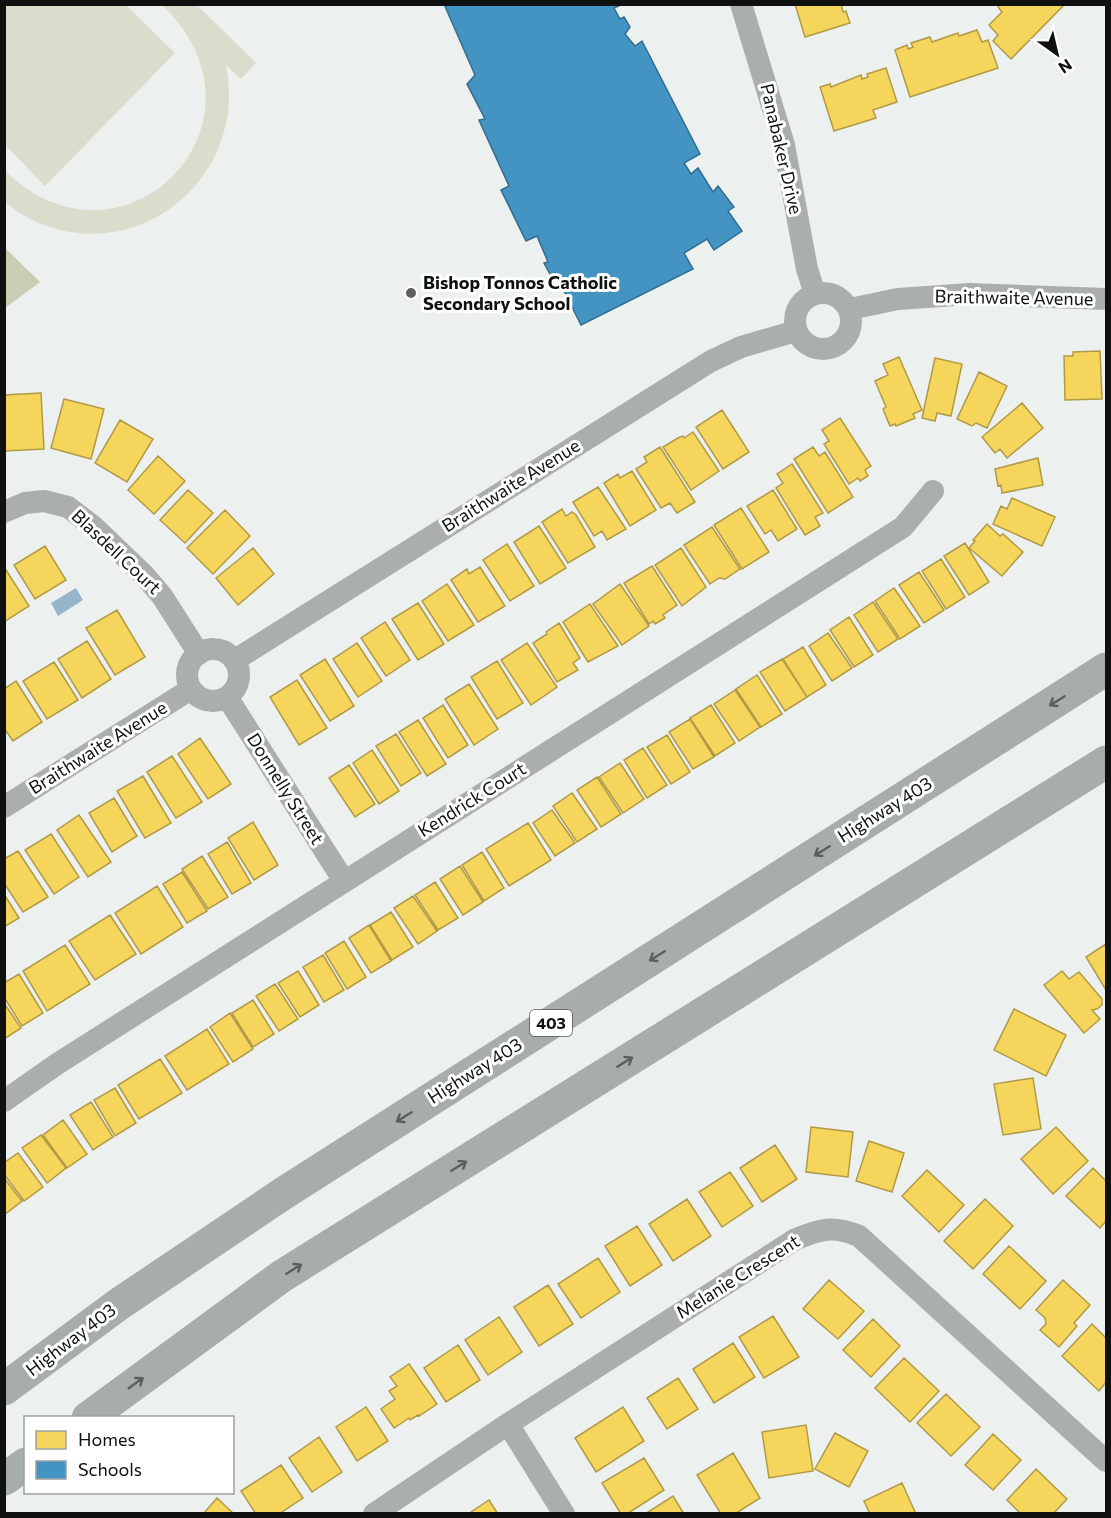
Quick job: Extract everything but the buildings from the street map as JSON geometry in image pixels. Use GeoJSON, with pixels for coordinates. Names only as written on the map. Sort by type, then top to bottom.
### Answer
{"type":"FeatureCollection","features":[{"type":"Feature","properties":{"kind":"highway","name":"Highway 403"},"geometry":{"type":"LineString","coordinates":[[4,1389],[119,1304],[284,1193],[1107,669]]}},
{"type":"Feature","properties":{"kind":"highway"},"geometry":{"type":"LineString","coordinates":[[91,1416],[282,1276],[1107,762]]}},
{"type":"Feature","properties":{"kind":"highway"},"geometry":{"type":"LineString","coordinates":[[4,1479],[24,1465]]}},
{"type":"Feature","properties":{"kind":"street","name":"Panabaker Drive"},"geometry":{"type":"LineString","coordinates":[[741,4],[782,136],[807,269],[815,294]]}},
{"type":"Feature","properties":{"kind":"street"},"geometry":{"type":"LineString","coordinates":[[824,292],[832,294],[840,298],[850,309],[852,323],[849,334],[843,343],[833,348],[815,349],[800,339],[796,331],[796,313],[807,298],[815,294],[824,292]]}},
{"type":"Feature","properties":{"kind":"street","name":"Braithwaite Avenue"},"geometry":{"type":"LineString","coordinates":[[850,309],[898,299],[970,294],[1107,299]]}},
{"type":"Feature","properties":{"kind":"street","name":"Braithwaite Avenue"},"geometry":{"type":"LineString","coordinates":[[235,660],[686,375],[741,347],[796,331]]}},
{"type":"Feature","properties":{"kind":"street","name":"Kendrick Court"},"geometry":{"type":"LineString","coordinates":[[4,1101],[344,881],[903,527],[933,491]]}},
{"type":"Feature","properties":{"kind":"street","name":"Blasdell Court"},"geometry":{"type":"LineString","coordinates":[[4,512],[25,503],[44,501],[68,507],[94,527],[144,575],[162,596],[199,654]]}},
{"type":"Feature","properties":{"kind":"street"},"geometry":{"type":"LineString","coordinates":[[214,648],[229,654],[235,660],[238,667],[238,683],[227,697],[212,701],[204,700],[190,689],[186,673],[192,658],[206,649],[214,648]]}},
{"type":"Feature","properties":{"kind":"street","name":"Braithwaite Avenue"},"geometry":{"type":"LineString","coordinates":[[4,807],[190,689]]}},
{"type":"Feature","properties":{"kind":"street","name":"Donnelly Street"},"geometry":{"type":"LineString","coordinates":[[227,697],[344,881]]}},
{"type":"Feature","properties":{"kind":"street","name":"Melanie Crescent"},"geometry":{"type":"LineString","coordinates":[[374,1514],[508,1424],[794,1240],[819,1230],[843,1229],[859,1236],[1107,1461]]}},
{"type":"Feature","properties":{"kind":"street"},"geometry":{"type":"LineString","coordinates":[[508,1424],[564,1514]]}},
{"type":"Feature","properties":{"kind":"green space"},"geometry":{"type":"Polygon","coordinates":[[[4,5],[126,5],[175,53],[45,186],[5,145],[4,5]]]}},
{"type":"Feature","properties":{"kind":"green space"},"geometry":{"type":"Polygon","coordinates":[[[162,5],[197,5],[256,63],[241,79],[226,65],[229,104],[221,140],[205,173],[182,199],[153,219],[119,231],[82,233],[44,225],[28,218],[5,202],[5,171],[51,202],[97,210],[139,200],[174,175],[197,139],[206,96],[195,50],[162,5]]]}},
{"type":"Feature","properties":{"kind":"green space"},"geometry":{"type":"Polygon","coordinates":[[[4,247],[40,282],[5,308],[4,308],[4,247]]]}},
{"type":"Feature","properties":{"kind":"water"},"geometry":{"type":"Polygon","coordinates":[[[76,588],[83,600],[58,616],[51,603],[76,588]]]}},
{"type":"Feature","properties":{"kind":"place","name":"Bishop Tonnos Catholic Secondary School"},"geometry":{"type":"Point","coordinates":[411,293]}}]}
